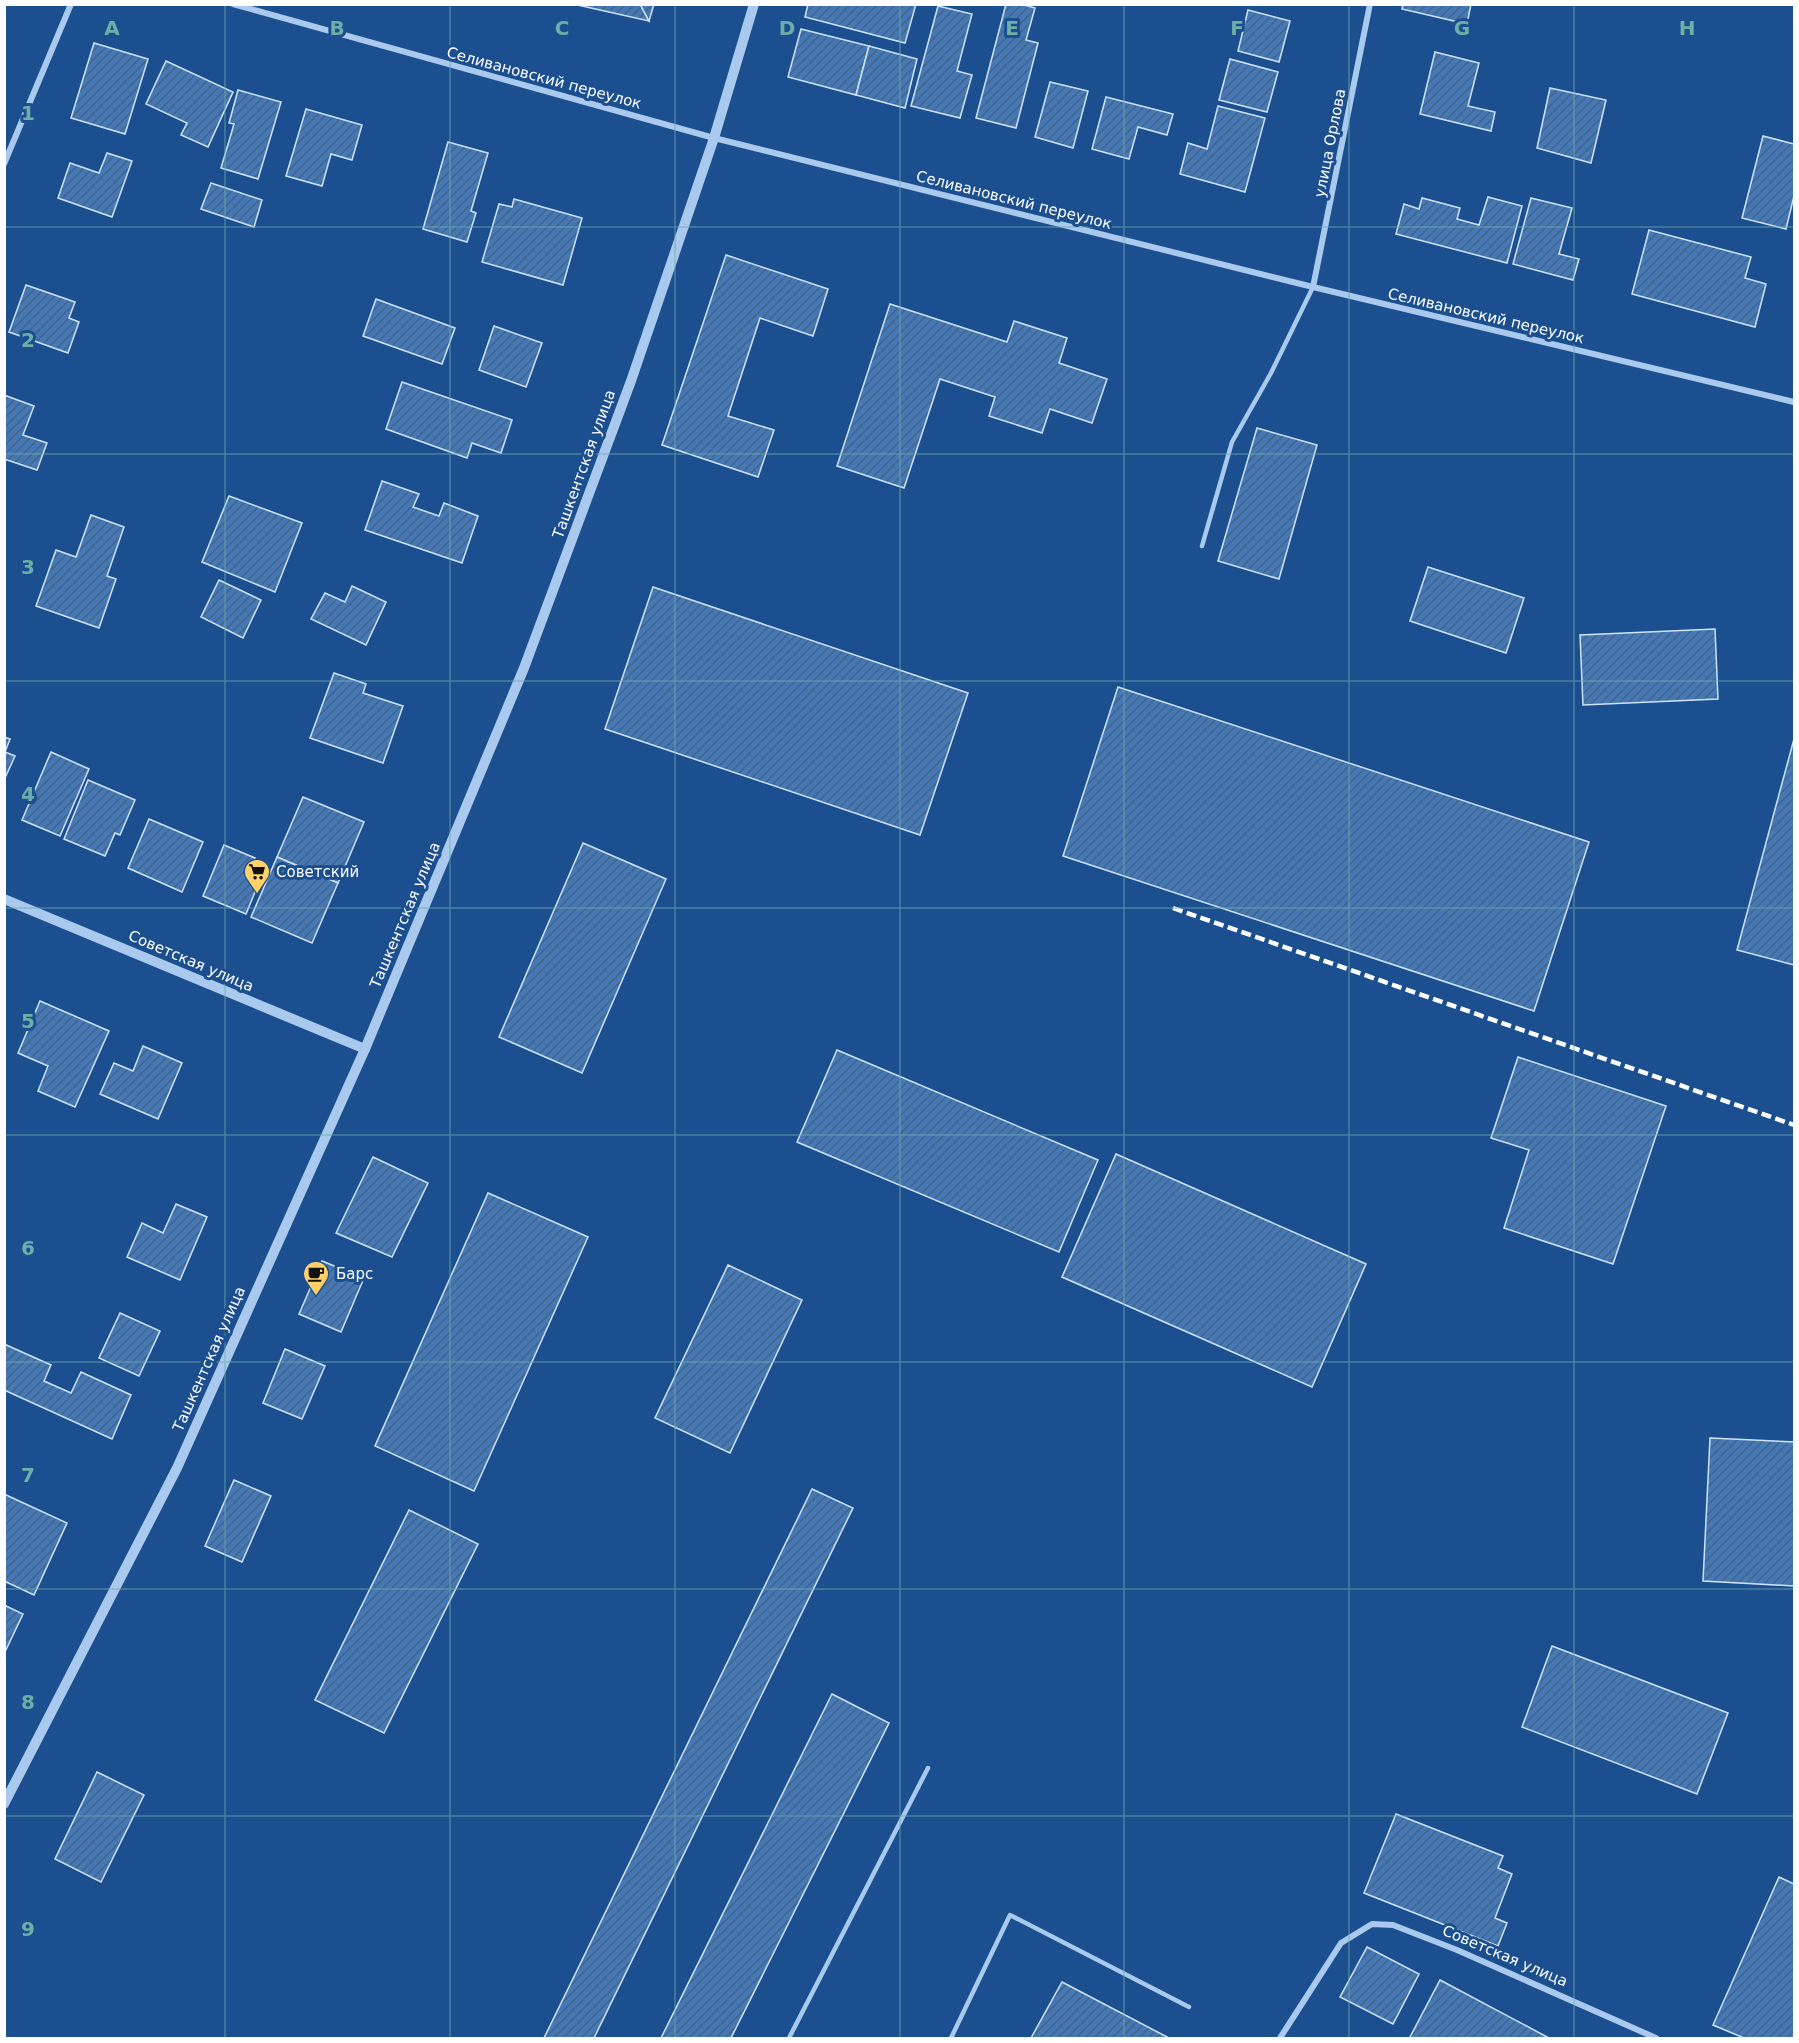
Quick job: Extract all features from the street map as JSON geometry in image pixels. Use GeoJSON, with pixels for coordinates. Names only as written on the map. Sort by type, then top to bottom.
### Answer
{"type":"FeatureCollection","features":[{"type":"Feature","properties":{"kind":"street"},"geometry":{"type":"LineString","coordinates":[[4,164],[71,4]]}},
{"type":"Feature","properties":{"kind":"street","name":"Селивановский переулок"},"geometry":{"type":"LineString","coordinates":[[233,4],[714,138],[1794,402]]}},
{"type":"Feature","properties":{"kind":"street","name":"Ташкентская улица"},"geometry":{"type":"LineString","coordinates":[[4,1804],[177,1468],[365,1049],[524,668],[631,381],[714,138],[754,4]]}},
{"type":"Feature","properties":{"kind":"street","name":"улица Орлова"},"geometry":{"type":"LineString","coordinates":[[1313,286],[1370,4]]}},
{"type":"Feature","properties":{"kind":"street","name":"Советская улица"},"geometry":{"type":"LineString","coordinates":[[4,899],[365,1049]]}},
{"type":"Feature","properties":{"kind":"street","name":"Советская улица"},"geometry":{"type":"LineString","coordinates":[[1280,2038],[1341,1943],[1372,1924],[1393,1925],[1457,1950],[1656,2038]]}},
{"type":"Feature","properties":{"kind":"lane"},"geometry":{"type":"LineString","coordinates":[[1202,546],[1232,442],[1271,373],[1313,286]]}},
{"type":"Feature","properties":{"kind":"lane"},"geometry":{"type":"LineString","coordinates":[[789,2038],[928,1768]]}},
{"type":"Feature","properties":{"kind":"lane"},"geometry":{"type":"LineString","coordinates":[[951,2038],[1011,1915],[1190,2007]]}},
{"type":"Feature","properties":{"kind":"building"},"geometry":{"type":"Polygon","coordinates":[[[573,4],[640,4],[649,21],[573,4]]]}},
{"type":"Feature","properties":{"kind":"building"},"geometry":{"type":"Polygon","coordinates":[[[640,4],[654,4],[649,21],[640,4]]]}},
{"type":"Feature","properties":{"kind":"building"},"geometry":{"type":"Polygon","coordinates":[[[808,4],[916,4],[905,43],[805,17],[808,4]]]}},
{"type":"Feature","properties":{"kind":"building"},"geometry":{"type":"Polygon","coordinates":[[[1006,4],[1021,4],[1035,8],[1026,40],[1038,43],[1016,128],[976,118],[1006,4]]]}},
{"type":"Feature","properties":{"kind":"building"},"geometry":{"type":"Polygon","coordinates":[[[1403,4],[1471,4],[1467,24],[1402,9],[1403,4]]]}},
{"type":"Feature","properties":{"kind":"building"},"geometry":{"type":"Polygon","coordinates":[[[938,6],[972,14],[957,71],[972,75],[960,118],[911,106],[938,6]]]}},
{"type":"Feature","properties":{"kind":"building"},"geometry":{"type":"Polygon","coordinates":[[[1248,10],[1290,21],[1279,62],[1238,51],[1248,10]]]}},
{"type":"Feature","properties":{"kind":"building"},"geometry":{"type":"Polygon","coordinates":[[[801,29],[869,46],[856,95],[788,77],[801,29]]]}},
{"type":"Feature","properties":{"kind":"building"},"geometry":{"type":"Polygon","coordinates":[[[94,43],[148,59],[125,134],[71,118],[94,43]]]}},
{"type":"Feature","properties":{"kind":"building"},"geometry":{"type":"Polygon","coordinates":[[[869,46],[917,59],[905,108],[856,95],[869,46]]]}},
{"type":"Feature","properties":{"kind":"building"},"geometry":{"type":"Polygon","coordinates":[[[1435,52],[1479,63],[1468,106],[1495,112],[1491,131],[1420,114],[1435,52]]]}},
{"type":"Feature","properties":{"kind":"building"},"geometry":{"type":"Polygon","coordinates":[[[1230,59],[1278,72],[1267,112],[1219,100],[1230,59]]]}},
{"type":"Feature","properties":{"kind":"building"},"geometry":{"type":"Polygon","coordinates":[[[166,61],[233,92],[208,147],[181,135],[187,123],[146,104],[166,61]]]}},
{"type":"Feature","properties":{"kind":"building"},"geometry":{"type":"Polygon","coordinates":[[[1050,82],[1088,91],[1073,148],[1035,137],[1050,82]]]}},
{"type":"Feature","properties":{"kind":"building"},"geometry":{"type":"Polygon","coordinates":[[[1550,88],[1606,100],[1591,163],[1537,148],[1550,88]]]}},
{"type":"Feature","properties":{"kind":"building"},"geometry":{"type":"Polygon","coordinates":[[[238,90],[281,102],[258,179],[221,168],[234,124],[229,123],[238,90]]]}},
{"type":"Feature","properties":{"kind":"building"},"geometry":{"type":"Polygon","coordinates":[[[1106,97],[1173,114],[1167,135],[1138,127],[1129,159],[1092,149],[1106,97]]]}},
{"type":"Feature","properties":{"kind":"building"},"geometry":{"type":"Polygon","coordinates":[[[1218,106],[1265,118],[1245,192],[1180,174],[1188,143],[1207,149],[1218,106]]]}},
{"type":"Feature","properties":{"kind":"building"},"geometry":{"type":"Polygon","coordinates":[[[306,109],[362,125],[352,160],[331,154],[322,186],[286,176],[306,109]]]}},
{"type":"Feature","properties":{"kind":"building"},"geometry":{"type":"Polygon","coordinates":[[[1763,136],[1794,144],[1794,196],[1786,229],[1742,218],[1763,136]]]}},
{"type":"Feature","properties":{"kind":"building"},"geometry":{"type":"Polygon","coordinates":[[[448,142],[488,153],[471,211],[476,213],[467,242],[423,229],[448,142]]]}},
{"type":"Feature","properties":{"kind":"building"},"geometry":{"type":"Polygon","coordinates":[[[107,153],[132,161],[112,217],[58,198],[70,163],[99,173],[107,153]]]}},
{"type":"Feature","properties":{"kind":"building"},"geometry":{"type":"Polygon","coordinates":[[[211,183],[262,200],[254,227],[201,209],[211,183]]]}},
{"type":"Feature","properties":{"kind":"building"},"geometry":{"type":"Polygon","coordinates":[[[1488,197],[1522,206],[1507,263],[1396,234],[1404,204],[1419,209],[1422,198],[1460,208],[1457,219],[1479,225],[1488,197]]]}},
{"type":"Feature","properties":{"kind":"building"},"geometry":{"type":"Polygon","coordinates":[[[1531,198],[1572,208],[1559,254],[1579,259],[1573,280],[1513,264],[1531,198]]]}},
{"type":"Feature","properties":{"kind":"building"},"geometry":{"type":"Polygon","coordinates":[[[514,199],[582,218],[563,285],[482,262],[499,204],[512,207],[514,199]]]}},
{"type":"Feature","properties":{"kind":"building"},"geometry":{"type":"Polygon","coordinates":[[[1649,230],[1751,257],[1745,278],[1766,284],[1755,327],[1632,294],[1649,230]]]}},
{"type":"Feature","properties":{"kind":"building"},"geometry":{"type":"Polygon","coordinates":[[[726,255],[828,289],[813,336],[760,318],[728,416],[774,430],[758,477],[662,445],[726,255]]]}},
{"type":"Feature","properties":{"kind":"building"},"geometry":{"type":"Polygon","coordinates":[[[26,285],[75,302],[69,318],[79,322],[68,353],[9,332],[26,285]]]}},
{"type":"Feature","properties":{"kind":"building"},"geometry":{"type":"Polygon","coordinates":[[[376,299],[455,328],[442,364],[363,336],[376,299]]]}},
{"type":"Feature","properties":{"kind":"building"},"geometry":{"type":"Polygon","coordinates":[[[890,304],[1007,342],[1014,321],[1067,338],[1059,363],[1107,379],[1092,423],[1050,409],[1042,433],[989,416],[995,397],[940,379],[904,488],[837,466],[890,304]]]}},
{"type":"Feature","properties":{"kind":"building"},"geometry":{"type":"Polygon","coordinates":[[[494,326],[542,343],[526,387],[479,370],[494,326]]]}},
{"type":"Feature","properties":{"kind":"building"},"geometry":{"type":"Polygon","coordinates":[[[402,382],[512,420],[501,453],[472,443],[467,458],[386,429],[402,382]]]}},
{"type":"Feature","properties":{"kind":"building"},"geometry":{"type":"Polygon","coordinates":[[[4,395],[34,406],[23,435],[47,443],[37,470],[4,459],[4,395]]]}},
{"type":"Feature","properties":{"kind":"building"},"geometry":{"type":"Polygon","coordinates":[[[1257,428],[1317,445],[1279,579],[1218,561],[1257,428]]]}},
{"type":"Feature","properties":{"kind":"building"},"geometry":{"type":"Polygon","coordinates":[[[382,481],[419,494],[413,507],[439,516],[444,503],[478,516],[462,563],[365,530],[382,481]]]}},
{"type":"Feature","properties":{"kind":"building"},"geometry":{"type":"Polygon","coordinates":[[[229,496],[302,523],[275,592],[202,562],[229,496]]]}},
{"type":"Feature","properties":{"kind":"building"},"geometry":{"type":"Polygon","coordinates":[[[91,515],[124,527],[107,576],[116,579],[99,628],[36,606],[56,550],[76,557],[91,515]]]}},
{"type":"Feature","properties":{"kind":"building"},"geometry":{"type":"Polygon","coordinates":[[[1428,567],[1524,598],[1506,653],[1410,621],[1428,567]]]}},
{"type":"Feature","properties":{"kind":"building"},"geometry":{"type":"Polygon","coordinates":[[[219,580],[261,600],[243,638],[201,617],[219,580]]]}},
{"type":"Feature","properties":{"kind":"building"},"geometry":{"type":"Polygon","coordinates":[[[352,586],[386,602],[366,645],[311,619],[325,593],[345,602],[352,586]]]}},
{"type":"Feature","properties":{"kind":"building"},"geometry":{"type":"Polygon","coordinates":[[[653,587],[968,693],[920,835],[605,729],[653,587]]]}},
{"type":"Feature","properties":{"kind":"building"},"geometry":{"type":"Polygon","coordinates":[[[1715,629],[1718,699],[1583,705],[1580,635],[1715,629]]]}},
{"type":"Feature","properties":{"kind":"building"},"geometry":{"type":"Polygon","coordinates":[[[334,673],[366,684],[363,693],[403,706],[383,763],[310,738],[334,673]]]}},
{"type":"Feature","properties":{"kind":"building"},"geometry":{"type":"Polygon","coordinates":[[[1118,687],[1589,842],[1534,1011],[1063,856],[1118,687]]]}},
{"type":"Feature","properties":{"kind":"building"},"geometry":{"type":"Polygon","coordinates":[[[4,737],[10,739],[5,752],[15,756],[5,778],[4,737]]]}},
{"type":"Feature","properties":{"kind":"building"},"geometry":{"type":"Polygon","coordinates":[[[1794,739],[1794,965],[1737,950],[1794,739]]]}},
{"type":"Feature","properties":{"kind":"building"},"geometry":{"type":"Polygon","coordinates":[[[51,752],[89,769],[60,836],[22,820],[51,752]]]}},
{"type":"Feature","properties":{"kind":"building"},"geometry":{"type":"Polygon","coordinates":[[[88,780],[135,800],[120,835],[115,833],[105,856],[64,839],[88,780]]]}},
{"type":"Feature","properties":{"kind":"building"},"geometry":{"type":"Polygon","coordinates":[[[303,797],[364,822],[338,883],[277,857],[303,797]]]}},
{"type":"Feature","properties":{"kind":"building"},"geometry":{"type":"Polygon","coordinates":[[[149,819],[203,842],[182,892],[128,868],[149,819]]]}},
{"type":"Feature","properties":{"kind":"building"},"geometry":{"type":"Polygon","coordinates":[[[583,843],[666,879],[582,1073],[499,1037],[583,843]]]}},
{"type":"Feature","properties":{"kind":"building"},"geometry":{"type":"Polygon","coordinates":[[[224,845],[255,858],[249,870],[262,875],[246,914],[203,896],[224,845]]]}},
{"type":"Feature","properties":{"kind":"building"},"geometry":{"type":"Polygon","coordinates":[[[277,857],[338,883],[312,943],[251,917],[277,857]]]}},
{"type":"Feature","properties":{"kind":"building"},"geometry":{"type":"Polygon","coordinates":[[[40,1001],[109,1031],[75,1107],[38,1091],[48,1066],[18,1053],[40,1001]]]}},
{"type":"Feature","properties":{"kind":"building"},"geometry":{"type":"Polygon","coordinates":[[[143,1046],[182,1063],[158,1119],[100,1094],[114,1063],[133,1071],[143,1046]]]}},
{"type":"Feature","properties":{"kind":"building"},"geometry":{"type":"Polygon","coordinates":[[[837,1050],[1098,1160],[1059,1252],[797,1142],[837,1050]]]}},
{"type":"Feature","properties":{"kind":"building"},"geometry":{"type":"Polygon","coordinates":[[[1518,1057],[1666,1106],[1613,1264],[1504,1228],[1529,1150],[1491,1138],[1518,1057]]]}},
{"type":"Feature","properties":{"kind":"building"},"geometry":{"type":"Polygon","coordinates":[[[1116,1154],[1366,1264],[1312,1387],[1062,1277],[1116,1154]]]}},
{"type":"Feature","properties":{"kind":"building"},"geometry":{"type":"Polygon","coordinates":[[[373,1157],[428,1183],[392,1257],[336,1233],[373,1157]]]}},
{"type":"Feature","properties":{"kind":"building"},"geometry":{"type":"Polygon","coordinates":[[[488,1193],[588,1237],[474,1491],[375,1446],[488,1193]]]}},
{"type":"Feature","properties":{"kind":"building"},"geometry":{"type":"Polygon","coordinates":[[[176,1204],[207,1217],[180,1280],[127,1257],[142,1223],[163,1233],[176,1204]]]}},
{"type":"Feature","properties":{"kind":"building"},"geometry":{"type":"Polygon","coordinates":[[[322,1261],[364,1278],[341,1332],[299,1314],[322,1261]]]}},
{"type":"Feature","properties":{"kind":"building"},"geometry":{"type":"Polygon","coordinates":[[[728,1265],[802,1300],[730,1453],[655,1418],[728,1265]]]}},
{"type":"Feature","properties":{"kind":"building"},"geometry":{"type":"Polygon","coordinates":[[[120,1313],[160,1331],[139,1376],[99,1358],[120,1313]]]}},
{"type":"Feature","properties":{"kind":"building"},"geometry":{"type":"Polygon","coordinates":[[[4,1344],[51,1365],[44,1381],[71,1393],[81,1372],[131,1395],[112,1439],[4,1390],[4,1344]]]}},
{"type":"Feature","properties":{"kind":"building"},"geometry":{"type":"Polygon","coordinates":[[[285,1349],[325,1366],[302,1419],[263,1403],[285,1349]]]}},
{"type":"Feature","properties":{"kind":"building"},"geometry":{"type":"Polygon","coordinates":[[[1710,1438],[1794,1442],[1794,1586],[1703,1581],[1710,1438]]]}},
{"type":"Feature","properties":{"kind":"building"},"geometry":{"type":"Polygon","coordinates":[[[234,1480],[271,1496],[242,1562],[205,1546],[234,1480]]]}},
{"type":"Feature","properties":{"kind":"building"},"geometry":{"type":"Polygon","coordinates":[[[812,1489],[853,1508],[594,2038],[544,2038],[812,1489]]]}},
{"type":"Feature","properties":{"kind":"building"},"geometry":{"type":"Polygon","coordinates":[[[4,1494],[67,1523],[34,1595],[4,1581],[4,1494]]]}},
{"type":"Feature","properties":{"kind":"building"},"geometry":{"type":"Polygon","coordinates":[[[409,1510],[478,1544],[384,1733],[315,1700],[409,1510]]]}},
{"type":"Feature","properties":{"kind":"building"},"geometry":{"type":"Polygon","coordinates":[[[4,1605],[23,1614],[4,1654],[4,1605]]]}},
{"type":"Feature","properties":{"kind":"building"},"geometry":{"type":"Polygon","coordinates":[[[1552,1646],[1728,1713],[1697,1794],[1522,1727],[1552,1646]]]}},
{"type":"Feature","properties":{"kind":"building"},"geometry":{"type":"Polygon","coordinates":[[[832,1694],[889,1723],[731,2038],[661,2038],[832,1694]]]}},
{"type":"Feature","properties":{"kind":"building"},"geometry":{"type":"Polygon","coordinates":[[[97,1772],[144,1795],[101,1882],[55,1859],[97,1772]]]}},
{"type":"Feature","properties":{"kind":"building"},"geometry":{"type":"Polygon","coordinates":[[[1396,1814],[1503,1856],[1498,1868],[1512,1874],[1495,1918],[1507,1923],[1498,1946],[1364,1893],[1396,1814]]]}},
{"type":"Feature","properties":{"kind":"building"},"geometry":{"type":"Polygon","coordinates":[[[1779,1877],[1794,1884],[1794,2038],[1744,2038],[1713,2025],[1779,1877]]]}},
{"type":"Feature","properties":{"kind":"building"},"geometry":{"type":"Polygon","coordinates":[[[1367,1947],[1419,1974],[1393,2024],[1340,1997],[1367,1947]]]}},
{"type":"Feature","properties":{"kind":"building"},"geometry":{"type":"Polygon","coordinates":[[[1440,1980],[1549,2038],[1410,2037],[1440,1980]]]}},
{"type":"Feature","properties":{"kind":"building"},"geometry":{"type":"Polygon","coordinates":[[[1062,1982],[1169,2038],[1031,2038],[1062,1982]]]}},
{"type":"Feature","properties":{"kind":"railway"},"geometry":{"type":"LineString","coordinates":[[1173,908],[1794,1125]]}},
{"type":"Feature","properties":{"kind":"place","name":"Советский"},"geometry":{"type":"Point","coordinates":[257,895]}},
{"type":"Feature","properties":{"kind":"place","name":"Барс"},"geometry":{"type":"Point","coordinates":[316,1297]}}]}
